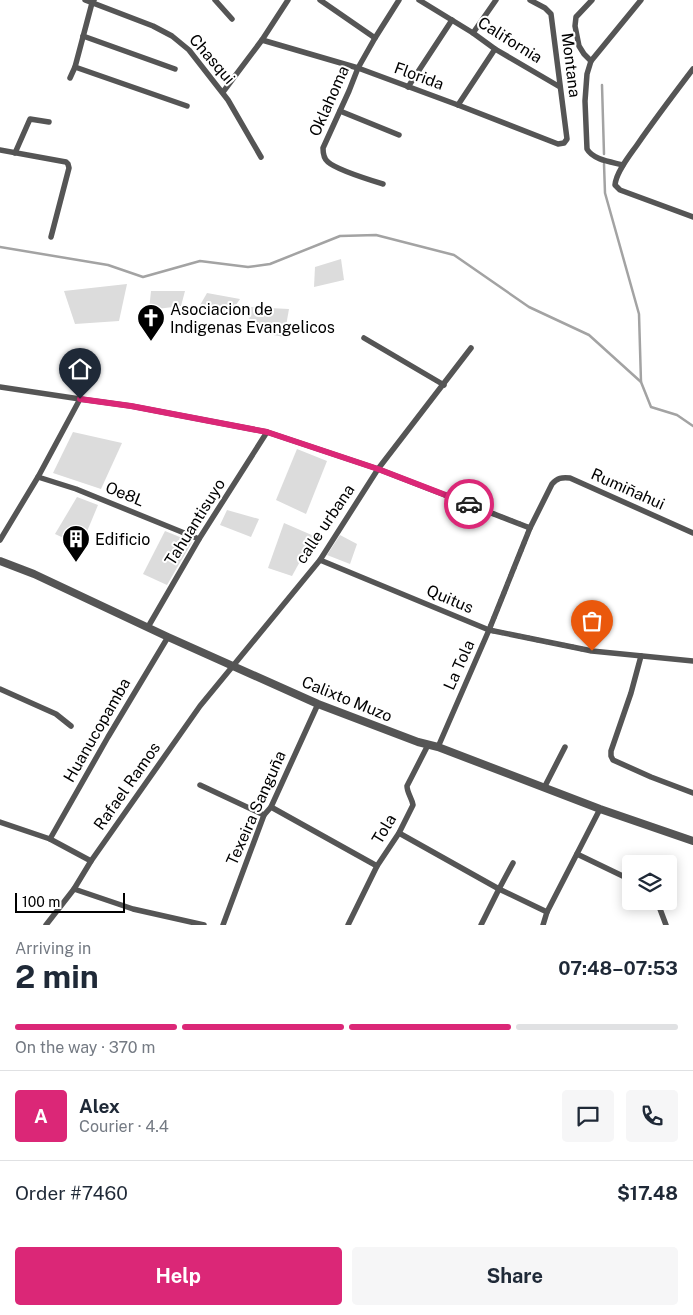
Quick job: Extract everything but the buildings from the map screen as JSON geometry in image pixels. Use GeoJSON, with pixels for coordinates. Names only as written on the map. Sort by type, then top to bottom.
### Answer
{"type":"FeatureCollection","features":[{"type":"Feature","properties":{"kind":"street","name":"Chasqui"},"geometry":{"type":"LineString","coordinates":[[85,0],[93,1],[153,26],[172,36],[189,50],[228,100],[261,157]]}},
{"type":"Feature","properties":{"kind":"street"},"geometry":{"type":"LineString","coordinates":[[215,0],[232,19]]}},
{"type":"Feature","properties":{"kind":"street"},"geometry":{"type":"LineString","coordinates":[[222,92],[262,40],[288,0]]}},
{"type":"Feature","properties":{"kind":"street"},"geometry":{"type":"LineString","coordinates":[[320,0],[374,38]]}},
{"type":"Feature","properties":{"kind":"street","name":"Oklahoma"},"geometry":{"type":"LineString","coordinates":[[383,184],[337,168],[324,158],[323,148],[358,68],[398,0]]}},
{"type":"Feature","properties":{"kind":"street","name":"California"},"geometry":{"type":"LineString","coordinates":[[420,0],[495,49],[560,87]]}},
{"type":"Feature","properties":{"kind":"street"},"geometry":{"type":"LineString","coordinates":[[473,33],[496,0]]}},
{"type":"Feature","properties":{"kind":"street","name":"Montana"},"geometry":{"type":"LineString","coordinates":[[530,0],[545,8],[550,14],[567,139],[564,143]]}},
{"type":"Feature","properties":{"kind":"street"},"geometry":{"type":"LineString","coordinates":[[591,61],[579,46],[575,26],[576,17],[592,0]]}},
{"type":"Feature","properties":{"kind":"street"},"geometry":{"type":"LineString","coordinates":[[623,165],[595,157],[587,149],[585,101],[587,74],[591,61],[641,0]]}},
{"type":"Feature","properties":{"kind":"street"},"geometry":{"type":"LineString","coordinates":[[70,78],[75,68],[93,1]]}},
{"type":"Feature","properties":{"kind":"street"},"geometry":{"type":"LineString","coordinates":[[408,87],[452,20]]}},
{"type":"Feature","properties":{"kind":"street"},"geometry":{"type":"LineString","coordinates":[[83,36],[175,69]]}},
{"type":"Feature","properties":{"kind":"street","name":"Florida"},"geometry":{"type":"LineString","coordinates":[[262,40],[358,68],[558,144],[564,143]]}},
{"type":"Feature","properties":{"kind":"street"},"geometry":{"type":"LineString","coordinates":[[458,105],[495,49]]}},
{"type":"Feature","properties":{"kind":"street"},"geometry":{"type":"LineString","coordinates":[[75,68],[187,106]]}},
{"type":"Feature","properties":{"kind":"street"},"geometry":{"type":"LineString","coordinates":[[693,69],[662,108],[623,165],[615,182],[615,185],[620,190],[693,217]]}},
{"type":"Feature","properties":{"kind":"street"},"geometry":{"type":"LineString","coordinates":[[340,111],[399,135]]}},
{"type":"Feature","properties":{"kind":"street"},"geometry":{"type":"LineString","coordinates":[[16,153],[30,119],[49,122]]}},
{"type":"Feature","properties":{"kind":"street"},"geometry":{"type":"LineString","coordinates":[[0,150],[66,162],[68,164],[51,237]]}},
{"type":"Feature","properties":{"kind":"street"},"geometry":{"type":"LineString","coordinates":[[364,338],[444,384]]}},
{"type":"Feature","properties":{"kind":"street","name":"calle urbana"},"geometry":{"type":"LineString","coordinates":[[234,666],[320,560],[378,469],[471,348]]}},
{"type":"Feature","properties":{"kind":"street"},"geometry":{"type":"LineString","coordinates":[[0,387],[131,406],[267,432],[378,469],[530,528]]}},
{"type":"Feature","properties":{"kind":"street"},"geometry":{"type":"LineString","coordinates":[[0,540],[38,477],[80,399]]}},
{"type":"Feature","properties":{"kind":"street","name":"Tahuantisuyo"},"geometry":{"type":"LineString","coordinates":[[148,627],[199,539],[267,432]]}},
{"type":"Feature","properties":{"kind":"street","name":"Oe8L"},"geometry":{"type":"LineString","coordinates":[[38,477],[76,489],[199,539]]}},
{"type":"Feature","properties":{"kind":"street","name":"Rumiñahui"},"geometry":{"type":"LineString","coordinates":[[552,484],[560,478],[570,478],[693,533]]}},
{"type":"Feature","properties":{"kind":"street","name":"La Tola"},"geometry":{"type":"LineString","coordinates":[[438,747],[489,630],[530,528],[552,484]]}},
{"type":"Feature","properties":{"kind":"street","name":"Quitus"},"geometry":{"type":"LineString","coordinates":[[320,560],[489,630],[592,651],[693,661]]}},
{"type":"Feature","properties":{"kind":"street","name":"Calixto Muzo"},"geometry":{"type":"LineString","coordinates":[[0,561],[34,574],[168,637],[318,704],[693,842]]}},
{"type":"Feature","properties":{"kind":"street","name":"Huanucopamba"},"geometry":{"type":"LineString","coordinates":[[50,839],[108,736],[168,637]]}},
{"type":"Feature","properties":{"kind":"street"},"geometry":{"type":"LineString","coordinates":[[641,656],[610,756],[613,760],[651,777],[693,793]]}},
{"type":"Feature","properties":{"kind":"street","name":"Rafael Ramos"},"geometry":{"type":"LineString","coordinates":[[46,925],[74,889],[91,861],[200,706],[234,666]]}},
{"type":"Feature","properties":{"kind":"street"},"geometry":{"type":"LineString","coordinates":[[0,689],[56,714],[71,726]]}},
{"type":"Feature","properties":{"kind":"street","name":"Texeira Sanguña"},"geometry":{"type":"LineString","coordinates":[[223,925],[264,815],[271,807],[318,704]]}},
{"type":"Feature","properties":{"kind":"street","name":"Tola"},"geometry":{"type":"LineString","coordinates":[[348,925],[377,866],[399,833],[413,805],[407,791],[407,786],[428,745]]}},
{"type":"Feature","properties":{"kind":"street"},"geometry":{"type":"LineString","coordinates":[[544,788],[565,748]]}},
{"type":"Feature","properties":{"kind":"street"},"geometry":{"type":"LineString","coordinates":[[200,785],[264,815]]}},
{"type":"Feature","properties":{"kind":"street"},"geometry":{"type":"LineString","coordinates":[[271,807],[377,866]]}},
{"type":"Feature","properties":{"kind":"street"},"geometry":{"type":"LineString","coordinates":[[543,925],[547,912],[600,809]]}},
{"type":"Feature","properties":{"kind":"street"},"geometry":{"type":"LineString","coordinates":[[0,822],[50,839],[91,861]]}},
{"type":"Feature","properties":{"kind":"street"},"geometry":{"type":"LineString","coordinates":[[399,833],[499,889],[547,912]]}},
{"type":"Feature","properties":{"kind":"street"},"geometry":{"type":"LineString","coordinates":[[577,854],[622,876]]}},
{"type":"Feature","properties":{"kind":"street"},"geometry":{"type":"LineString","coordinates":[[481,925],[513,863]]}},
{"type":"Feature","properties":{"kind":"street"},"geometry":{"type":"LineString","coordinates":[[74,889],[133,909],[204,925]]}},
{"type":"Feature","properties":{"kind":"street"},"geometry":{"type":"LineString","coordinates":[[661,910],[666,925]]}},
{"type":"Feature","properties":{"kind":"shaded area"},"geometry":{"type":"Polygon","coordinates":[[[341,259],[344,280],[314,287],[315,267],[341,259]]]}},
{"type":"Feature","properties":{"kind":"shaded area"},"geometry":{"type":"Polygon","coordinates":[[[127,284],[119,321],[75,324],[64,291],[127,284]]]}},
{"type":"Feature","properties":{"kind":"shaded area"},"geometry":{"type":"Polygon","coordinates":[[[151,291],[185,291],[181,306],[149,310],[151,291]]]}},
{"type":"Feature","properties":{"kind":"shaded area"},"geometry":{"type":"Polygon","coordinates":[[[207,293],[240,299],[229,315],[199,307],[207,293]]]}},
{"type":"Feature","properties":{"kind":"shaded area"},"geometry":{"type":"Polygon","coordinates":[[[251,307],[289,309],[284,337],[248,330],[251,307]]]}},
{"type":"Feature","properties":{"kind":"shaded area"},"geometry":{"type":"Polygon","coordinates":[[[73,432],[122,443],[101,489],[53,473],[73,432]]]}},
{"type":"Feature","properties":{"kind":"shaded area"},"geometry":{"type":"Polygon","coordinates":[[[297,449],[327,461],[306,514],[276,500],[297,449]]]}},
{"type":"Feature","properties":{"kind":"shaded area"},"geometry":{"type":"Polygon","coordinates":[[[77,497],[98,505],[81,546],[55,534],[77,497]]]}},
{"type":"Feature","properties":{"kind":"shaded area"},"geometry":{"type":"Polygon","coordinates":[[[227,510],[259,519],[251,537],[220,525],[227,510]]]}},
{"type":"Feature","properties":{"kind":"shaded area"},"geometry":{"type":"Polygon","coordinates":[[[284,523],[314,536],[292,576],[268,568],[284,523]]]}},
{"type":"Feature","properties":{"kind":"shaded area"},"geometry":{"type":"Polygon","coordinates":[[[165,531],[192,542],[167,585],[143,574],[165,531]]]}},
{"type":"Feature","properties":{"kind":"shaded area"},"geometry":{"type":"Polygon","coordinates":[[[340,535],[357,544],[350,564],[327,555],[340,535]]]}},
{"type":"Feature","properties":{"kind":"waterway"},"geometry":{"type":"LineString","coordinates":[[602,85],[604,154]]}},
{"type":"Feature","properties":{"kind":"waterway"},"geometry":{"type":"LineString","coordinates":[[604,164],[605,193],[639,314],[641,382]]}},
{"type":"Feature","properties":{"kind":"waterway"},"geometry":{"type":"LineString","coordinates":[[0,247],[108,265],[143,277],[200,261],[248,267],[270,264],[340,236],[376,235],[454,255],[529,307],[589,335],[641,382],[651,407],[677,415],[693,426]]}},
{"type":"Feature","properties":{"kind":"way so far"},"geometry":{"type":"LineString","coordinates":[[469,504],[530,528],[489,630],[592,651]]}},
{"type":"Feature","properties":{"kind":"place","name":"Asociacion de Indigenas Evangelicos"},"geometry":{"type":"Point","coordinates":[151,342]}},
{"type":"Feature","properties":{"kind":"place","name":"Edificio"},"geometry":{"type":"Point","coordinates":[76,563]}},
{"type":"Feature","properties":{"kind":"route"},"geometry":{"type":"LineString","coordinates":[[80,399],[131,406],[267,432],[378,469],[469,504]]}}]}
